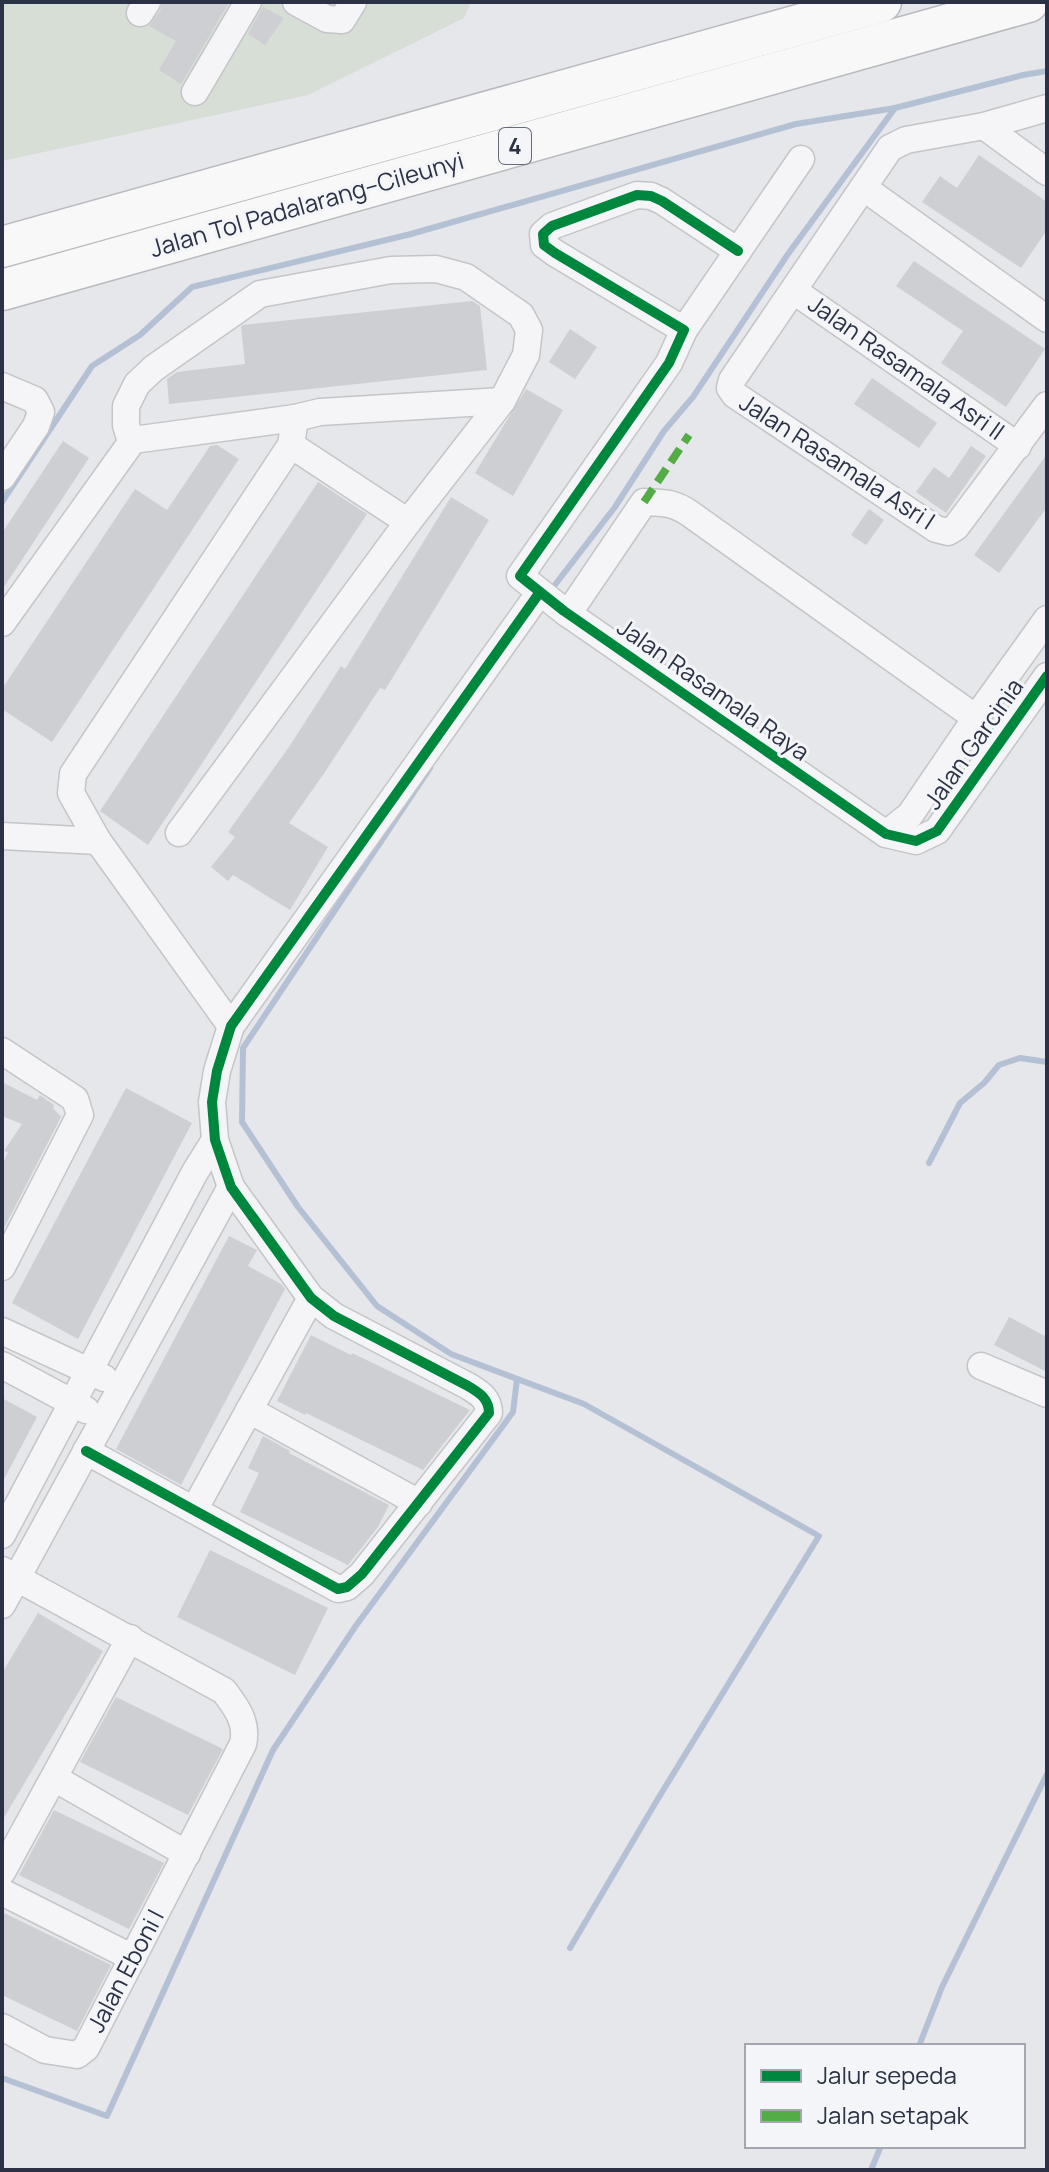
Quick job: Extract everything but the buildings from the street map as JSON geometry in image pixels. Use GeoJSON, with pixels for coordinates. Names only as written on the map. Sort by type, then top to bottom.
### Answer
{"type":"FeatureCollection","features":[{"type":"Feature","properties":{"kind":"highway","name":"Jalan Tol Padalarang–Cileunyi"},"geometry":{"type":"LineString","coordinates":[[2,247],[881,2]]}},
{"type":"Feature","properties":{"kind":"highway","name":"Jalan Tol Padalarang–Cileunyi"},"geometry":{"type":"LineString","coordinates":[[2,290],[1028,2]]}},
{"type":"Feature","properties":{"kind":"street"},"geometry":{"type":"LineString","coordinates":[[195,92],[248,2]]}},
{"type":"Feature","properties":{"kind":"street"},"geometry":{"type":"LineString","coordinates":[[296,2],[335,21],[342,20],[353,2]]}},
{"type":"Feature","properties":{"kind":"street"},"geometry":{"type":"LineString","coordinates":[[794,291],[890,148],[1047,108]]}},
{"type":"Feature","properties":{"kind":"street"},"geometry":{"type":"LineString","coordinates":[[984,126],[1047,172]]}},
{"type":"Feature","properties":{"kind":"street"},"geometry":{"type":"LineString","coordinates":[[547,598],[684,330],[801,159]]}},
{"type":"Feature","properties":{"kind":"street"},"geometry":{"type":"LineString","coordinates":[[864,188],[1047,319]]}},
{"type":"Feature","properties":{"kind":"street"},"geometry":{"type":"LineString","coordinates":[[684,330],[555,253],[544,245],[543,234],[552,226],[637,195],[651,196],[738,251]]}},
{"type":"Feature","properties":{"kind":"street"},"geometry":{"type":"LineString","coordinates":[[131,442],[126,425],[126,406],[137,384],[154,368],[260,294],[391,270],[422,268],[451,271],[466,277],[521,315],[529,330],[526,355],[502,401],[408,522],[179,833]]}},
{"type":"Feature","properties":{"kind":"street","name":"Jalan Rasamala Asri I"},"geometry":{"type":"LineString","coordinates":[[794,291],[732,380],[730,388],[735,395],[936,529],[948,532],[956,527],[1018,446]]}},
{"type":"Feature","properties":{"kind":"street","name":"Jalan Rasamala Asri II"},"geometry":{"type":"LineString","coordinates":[[794,291],[1018,446]]}},
{"type":"Feature","properties":{"kind":"street"},"geometry":{"type":"LineString","coordinates":[[2,386],[35,400],[41,412],[36,426],[2,477]]}},
{"type":"Feature","properties":{"kind":"street"},"geometry":{"type":"LineString","coordinates":[[2,623],[135,439],[320,412],[502,401]]}},
{"type":"Feature","properties":{"kind":"street"},"geometry":{"type":"LineString","coordinates":[[1018,446],[1047,405]]}},
{"type":"Feature","properties":{"kind":"street"},"geometry":{"type":"LineString","coordinates":[[231,1026],[98,841],[71,793],[73,774],[291,445],[295,418]]}},
{"type":"Feature","properties":{"kind":"street"},"geometry":{"type":"LineString","coordinates":[[291,445],[408,522]]}},
{"type":"Feature","properties":{"kind":"street"},"geometry":{"type":"LineString","coordinates":[[86,1451],[338,1589],[347,1587],[362,1574],[489,1413],[484,1397],[468,1386],[334,1316],[311,1298],[231,1187],[215,1140],[212,1102],[217,1071],[231,1026],[547,598],[644,502],[678,505],[976,718]]}},
{"type":"Feature","properties":{"kind":"street","name":"Jalan Rasamala Raya"},"geometry":{"type":"LineString","coordinates":[[547,598],[886,834]]}},
{"type":"Feature","properties":{"kind":"street","name":"Jalan Garcinia"},"geometry":{"type":"LineString","coordinates":[[886,834],[910,815],[1047,619]]}},
{"type":"Feature","properties":{"kind":"street"},"geometry":{"type":"LineString","coordinates":[[1023,653],[1047,668]]}},
{"type":"Feature","properties":{"kind":"street","name":"Jalan Garcinia"},"geometry":{"type":"LineString","coordinates":[[886,834],[916,841],[937,831],[1047,676]]}},
{"type":"Feature","properties":{"kind":"street"},"geometry":{"type":"LineString","coordinates":[[2,836],[98,841]]}},
{"type":"Feature","properties":{"kind":"street"},"geometry":{"type":"LineString","coordinates":[[2,1051],[75,1099],[80,1115],[2,1267]]}},
{"type":"Feature","properties":{"kind":"street"},"geometry":{"type":"LineString","coordinates":[[2,1535],[195,1172],[215,1140]]}},
{"type":"Feature","properties":{"kind":"street"},"geometry":{"type":"LineString","coordinates":[[2,1605],[9,1575],[86,1451],[231,1187]]}},
{"type":"Feature","properties":{"kind":"street"},"geometry":{"type":"LineString","coordinates":[[194,1510],[311,1298]]}},
{"type":"Feature","properties":{"kind":"street"},"geometry":{"type":"LineString","coordinates":[[2,1331],[121,1386]]}},
{"type":"Feature","properties":{"kind":"street"},"geometry":{"type":"LineString","coordinates":[[2,1365],[103,1419]]}},
{"type":"Feature","properties":{"kind":"street"},"geometry":{"type":"LineString","coordinates":[[981,1366],[1047,1394]]}},
{"type":"Feature","properties":{"kind":"street"},"geometry":{"type":"LineString","coordinates":[[249,1410],[419,1503]]}},
{"type":"Feature","properties":{"kind":"street"},"geometry":{"type":"LineString","coordinates":[[2,1872],[130,1638],[9,1575]]}},
{"type":"Feature","properties":{"kind":"street","name":"Jalan Eboni I"},"geometry":{"type":"LineString","coordinates":[[2,2027],[45,2050],[77,2055],[86,2048],[243,1744],[246,1732],[236,1706],[224,1691],[130,1638]]}},
{"type":"Feature","properties":{"kind":"street"},"geometry":{"type":"LineString","coordinates":[[54,1778],[187,1854]]}},
{"type":"Feature","properties":{"kind":"street"},"geometry":{"type":"LineString","coordinates":[[2,1892],[133,1958]]}},
{"type":"Feature","properties":{"kind":"shaded area"},"geometry":{"type":"Polygon","coordinates":[[[2,2],[471,2],[464,18],[308,95],[2,161],[2,2]]]}},
{"type":"Feature","properties":{"kind":"waterway"},"geometry":{"type":"LineString","coordinates":[[2,502],[92,366],[140,335],[192,287],[411,234],[796,124],[895,108],[1047,71]]}},
{"type":"Feature","properties":{"kind":"waterway"},"geometry":{"type":"LineString","coordinates":[[551,590],[615,507],[664,431],[693,397],[788,254],[895,108]]}},
{"type":"Feature","properties":{"kind":"waterway"},"geometry":{"type":"LineString","coordinates":[[430,768],[243,1048],[242,1122],[298,1207],[377,1306],[451,1354],[584,1404],[819,1536],[570,1948]]}},
{"type":"Feature","properties":{"kind":"waterway"},"geometry":{"type":"LineString","coordinates":[[929,1163],[960,1103],[984,1083],[999,1065],[1020,1058],[1047,1062]]}},
{"type":"Feature","properties":{"kind":"waterway"},"geometry":{"type":"LineString","coordinates":[[2,2078],[107,2116],[273,1750],[355,1627],[513,1412],[517,1379]]}},
{"type":"Feature","properties":{"kind":"waterway"},"geometry":{"type":"LineString","coordinates":[[920,2044],[942,1987],[1047,1774]]}},
{"type":"Feature","properties":{"kind":"waterway"},"geometry":{"type":"LineString","coordinates":[[871,2170],[880,2148]]}},
{"type":"Feature","properties":{"kind":"marked path"},"geometry":{"type":"LineString","coordinates":[[644,502],[689,435]]}},
{"type":"Feature","properties":{"kind":"cycle path"},"geometry":{"type":"LineString","coordinates":[[738,251],[651,196],[637,195],[552,226],[543,234],[544,245],[555,253],[684,330],[669,363],[520,576],[564,611],[886,834],[916,841],[937,831],[1047,676]]}},
{"type":"Feature","properties":{"kind":"cycle path"},"geometry":{"type":"LineString","coordinates":[[86,1451],[338,1589],[347,1587],[362,1574],[489,1413],[485,1400],[472,1389],[334,1316],[311,1298],[231,1187],[215,1140],[212,1102],[217,1071],[231,1026],[540,592]]}}]}
